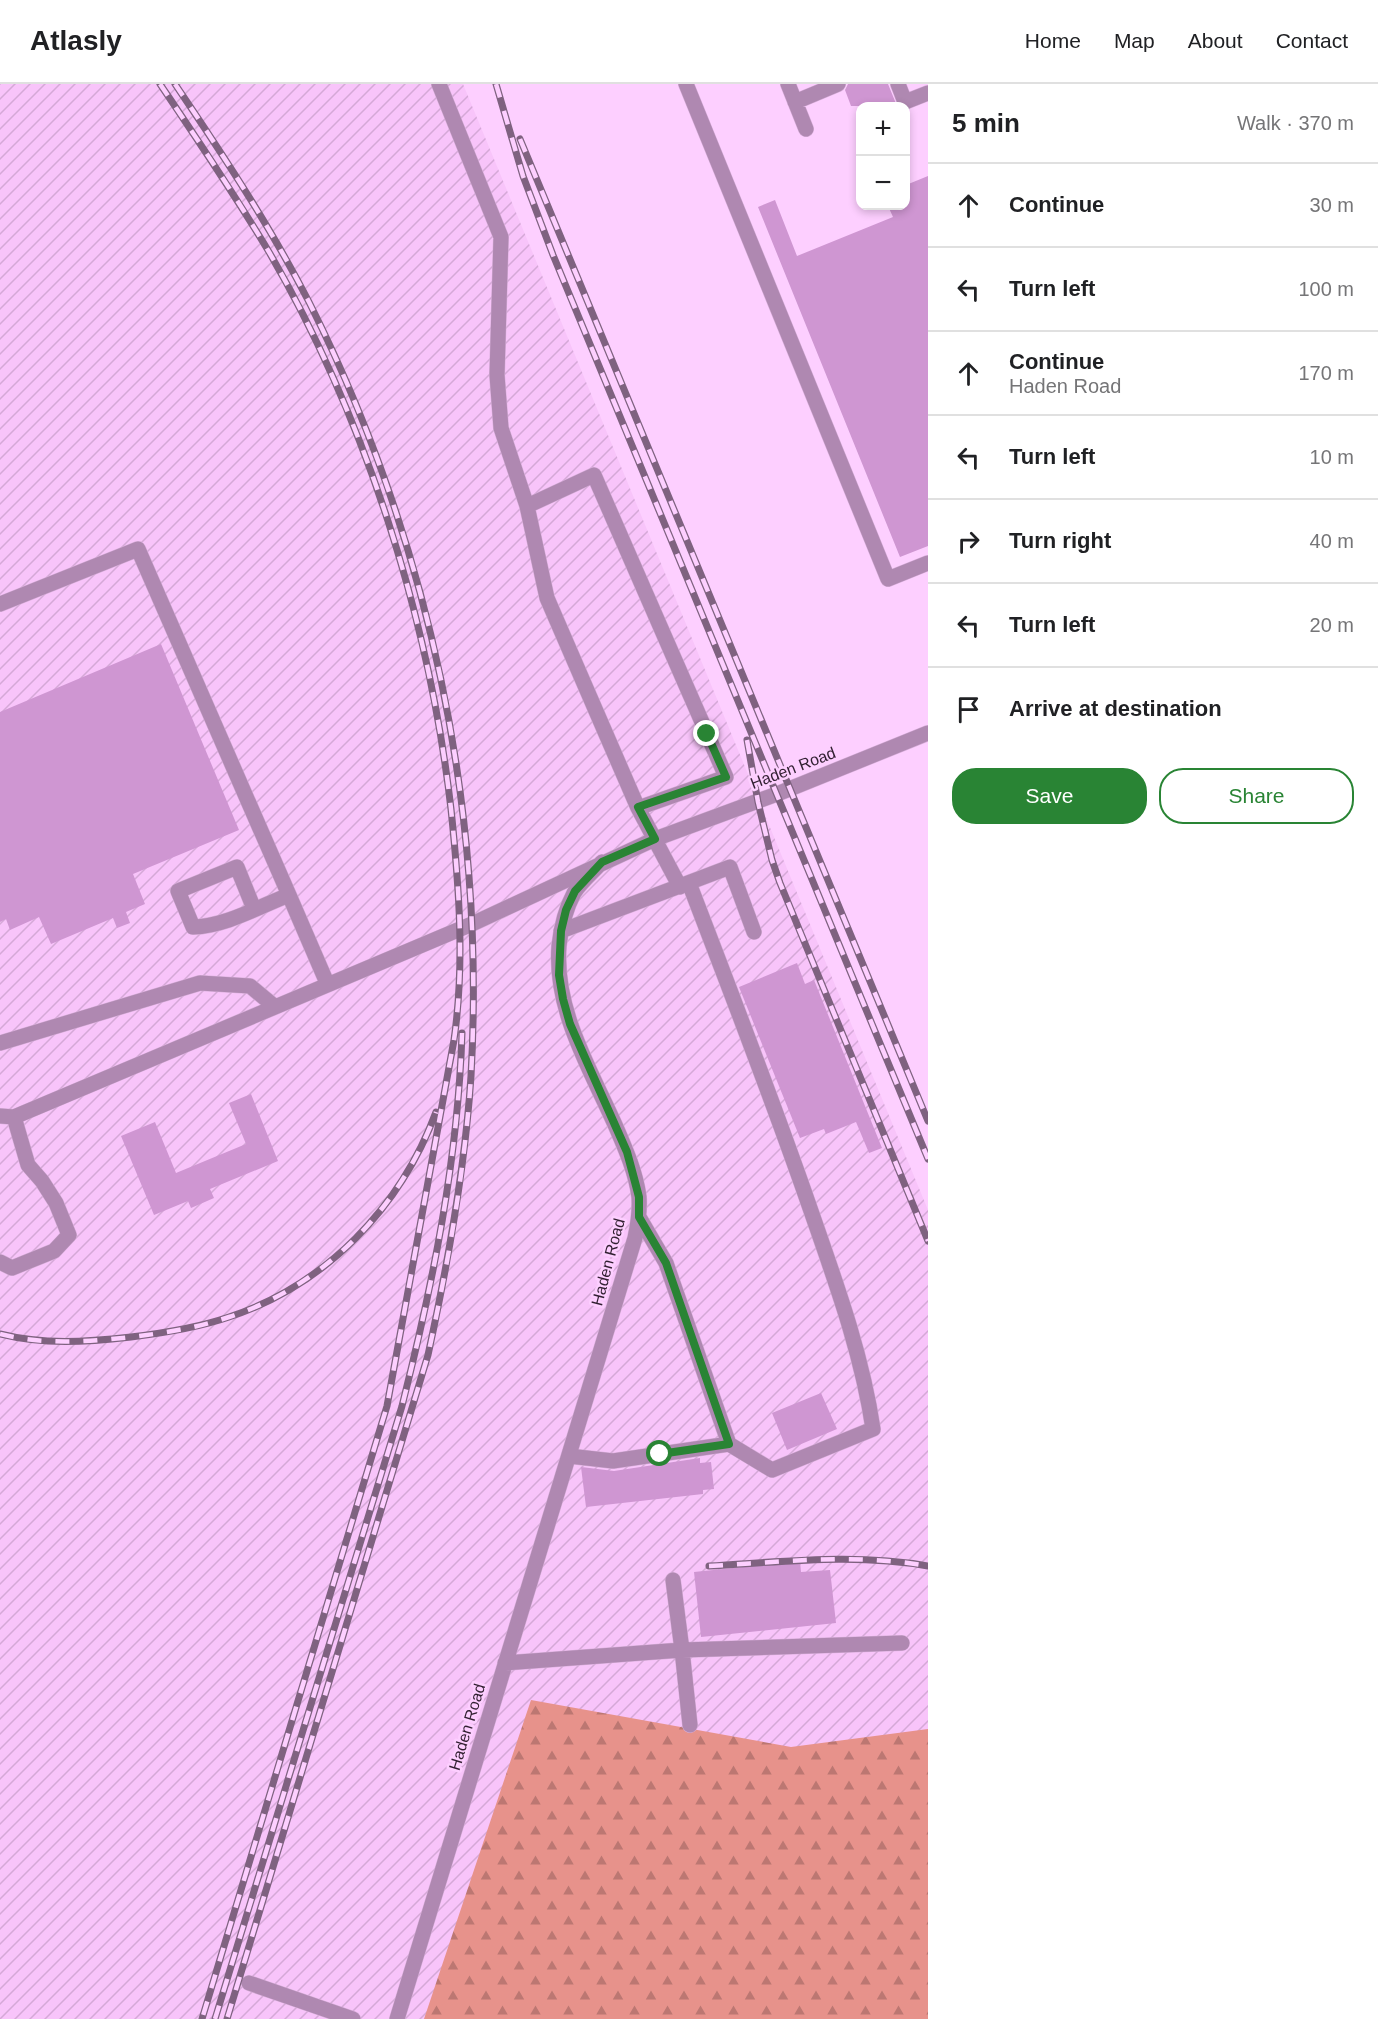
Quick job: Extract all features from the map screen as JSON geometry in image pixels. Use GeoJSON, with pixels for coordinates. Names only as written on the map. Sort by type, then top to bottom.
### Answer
{"type":"FeatureCollection","features":[{"type":"Feature","properties":{"kind":"street"},"geometry":{"type":"LineString","coordinates":[[439,84],[501,237],[497,375],[501,428],[527,506],[548,598],[638,807],[655,839],[685,885],[781,1125],[843,1306],[867,1392],[873,1429],[772,1470],[729,1444],[613,1461],[569,1456]]}},
{"type":"Feature","properties":{"kind":"street"},"geometry":{"type":"LineString","coordinates":[[686,84],[888,579],[928,563]]}},
{"type":"Feature","properties":{"kind":"street"},"geometry":{"type":"LineString","coordinates":[[788,84],[806,129]]}},
{"type":"Feature","properties":{"kind":"street"},"geometry":{"type":"LineString","coordinates":[[795,102],[838,84]]}},
{"type":"Feature","properties":{"kind":"street"},"geometry":{"type":"LineString","coordinates":[[898,84],[905,102],[928,93]]}},
{"type":"Feature","properties":{"kind":"street"},"geometry":{"type":"LineString","coordinates":[[527,506],[594,475],[726,777],[638,807]]}},
{"type":"Feature","properties":{"kind":"street"},"geometry":{"type":"LineString","coordinates":[[0,604],[138,549],[327,984]]}},
{"type":"Feature","properties":{"kind":"street","name":"Haden Road"},"geometry":{"type":"LineString","coordinates":[[397,2019],[635,1238],[639,1217],[639,1197],[627,1152],[570,1024],[563,999],[559,975],[561,931],[566,910],[575,891],[602,862],[655,839],[777,794],[928,733]]}},
{"type":"Feature","properties":{"kind":"street"},"geometry":{"type":"LineString","coordinates":[[0,1262],[12,1268],[29,1262],[54,1251],[69,1235],[56,1203],[28,1165],[7,1117],[472,924],[602,862]]}},
{"type":"Feature","properties":{"kind":"street"},"geometry":{"type":"LineString","coordinates":[[254,909],[237,867],[178,891],[193,927],[211,926],[254,909],[289,895]]}},
{"type":"Feature","properties":{"kind":"street"},"geometry":{"type":"LineString","coordinates":[[561,931],[730,867],[754,932]]}},
{"type":"Feature","properties":{"kind":"street"},"geometry":{"type":"LineString","coordinates":[[0,1043],[200,983],[250,986],[274,1006]]}},
{"type":"Feature","properties":{"kind":"street"},"geometry":{"type":"LineString","coordinates":[[639,1217],[666,1263],[729,1444]]}},
{"type":"Feature","properties":{"kind":"street"},"geometry":{"type":"LineString","coordinates":[[673,1580],[690,1725]]}},
{"type":"Feature","properties":{"kind":"street"},"geometry":{"type":"LineString","coordinates":[[505,1663],[682,1650],[902,1643]]}},
{"type":"Feature","properties":{"kind":"street"},"geometry":{"type":"LineString","coordinates":[[249,1983],[352,2019]]}},
{"type":"Feature","properties":{"kind":"shaded area"},"geometry":{"type":"Polygon","coordinates":[[[0,84],[463,84],[928,1210],[928,2019],[0,2019],[0,84]]]}},
{"type":"Feature","properties":{"kind":"green space"},"geometry":{"type":"Polygon","coordinates":[[[531,1700],[791,1747],[928,1729],[928,2019],[424,2019],[531,1700]]]}},
{"type":"Feature","properties":{"kind":"building"},"geometry":{"type":"Polygon","coordinates":[[[848,84],[888,84],[895,102],[856,102],[856,106],[851,106],[845,90],[848,84]]]}},
{"type":"Feature","properties":{"kind":"building"},"geometry":{"type":"Polygon","coordinates":[[[928,176],[928,546],[900,557],[758,207],[775,200],[797,256],[893,217],[890,210],[910,210],[910,183],[928,176]]]}},
{"type":"Feature","properties":{"kind":"building"},"geometry":{"type":"Polygon","coordinates":[[[161,644],[239,830],[133,874],[145,904],[126,912],[130,923],[117,928],[113,918],[51,944],[39,917],[10,930],[6,919],[0,922],[0,712],[161,644]]]}},
{"type":"Feature","properties":{"kind":"building"},"geometry":{"type":"Polygon","coordinates":[[[797,963],[805,984],[814,980],[882,1148],[869,1153],[856,1122],[826,1134],[824,1129],[800,1138],[739,987],[797,963]]]}},
{"type":"Feature","properties":{"kind":"building"},"geometry":{"type":"Polygon","coordinates":[[[251,1094],[278,1161],[210,1189],[214,1198],[191,1208],[188,1201],[154,1215],[121,1136],[155,1122],[176,1173],[246,1144],[229,1103],[251,1094]]]}},
{"type":"Feature","properties":{"kind":"building"},"geometry":{"type":"Polygon","coordinates":[[[821,1393],[837,1429],[787,1450],[772,1413],[821,1393]]]}},
{"type":"Feature","properties":{"kind":"building"},"geometry":{"type":"Polygon","coordinates":[[[700,1458],[700,1463],[711,1462],[714,1489],[703,1490],[703,1494],[586,1507],[581,1467],[614,1471],[700,1458]]]}},
{"type":"Feature","properties":{"kind":"building"},"geometry":{"type":"Polygon","coordinates":[[[800,1561],[801,1572],[830,1570],[836,1623],[701,1637],[694,1572],[800,1561]]]}},
{"type":"Feature","properties":{"kind":"railway"},"geometry":{"type":"LineString","coordinates":[[160,84],[269,252],[304,316],[363,451],[388,522],[427,665],[441,737],[451,809],[460,924],[459,982],[454,1040],[387,1406],[202,2019]]}},
{"type":"Feature","properties":{"kind":"railway"},"geometry":{"type":"LineString","coordinates":[[175,84],[262,218],[309,302],[351,393],[387,486],[417,581],[441,678],[458,776],[469,876],[473,976],[471,1076],[465,1146],[449,1251],[428,1355],[227,2019]]}},
{"type":"Feature","properties":{"kind":"railway"},"geometry":{"type":"LineString","coordinates":[[496,84],[523,176],[553,255],[928,1159]]}},
{"type":"Feature","properties":{"kind":"railway"},"geometry":{"type":"LineString","coordinates":[[520,139],[928,1121]]}},
{"type":"Feature","properties":{"kind":"railway"},"geometry":{"type":"LineString","coordinates":[[747,740],[758,802],[780,883],[928,1241]]}},
{"type":"Feature","properties":{"kind":"railway"},"geometry":{"type":"LineString","coordinates":[[215,2019],[402,1406],[424,1314],[442,1221],[455,1128],[462,1033]]}},
{"type":"Feature","properties":{"kind":"railway"},"geometry":{"type":"LineString","coordinates":[[0,1334],[32,1340],[65,1342],[131,1337],[205,1324],[264,1303],[297,1285],[328,1263],[356,1238],[403,1180],[436,1112]]}},
{"type":"Feature","properties":{"kind":"railway"},"geometry":{"type":"LineString","coordinates":[[709,1566],[846,1559],[928,1566]]}},
{"type":"Feature","properties":{"kind":"route"},"geometry":{"type":"LineString","coordinates":[[660,1454],[729,1444],[666,1263],[639,1217],[639,1197],[635,1175],[627,1152],[570,1024],[559,975],[559,954],[566,910],[575,891],[602,862],[655,839],[638,807],[726,777],[707,734]]}}]}
